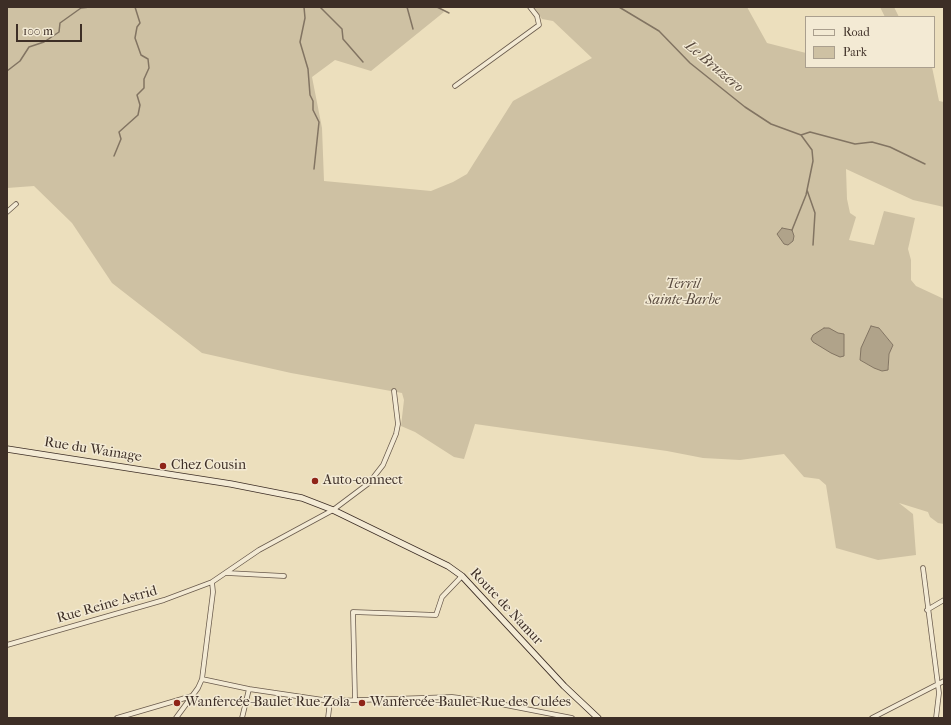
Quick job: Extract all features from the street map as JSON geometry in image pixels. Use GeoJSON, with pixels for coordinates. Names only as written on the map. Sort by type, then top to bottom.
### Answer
{"type":"FeatureCollection","features":[{"type":"Feature","properties":{"kind":"main road","name":"Rue du Wainage"},"geometry":{"type":"LineString","coordinates":[[7,449],[231,484],[302,498],[333,510],[382,533]]}},
{"type":"Feature","properties":{"kind":"main road","name":"Route de Namur"},"geometry":{"type":"LineString","coordinates":[[382,533],[448,566],[462,576],[564,686],[598,718]]}},
{"type":"Feature","properties":{"kind":"street"},"geometry":{"type":"LineString","coordinates":[[455,86],[539,25],[537,16],[530,7]]}},
{"type":"Feature","properties":{"kind":"street"},"geometry":{"type":"LineString","coordinates":[[7,212],[16,204]]}},
{"type":"Feature","properties":{"kind":"street","name":"Rue Reine Astrid"},"geometry":{"type":"LineString","coordinates":[[7,645],[164,600],[212,582],[259,550],[333,510],[369,483],[383,466],[391,449],[398,424],[394,391]]}},
{"type":"Feature","properties":{"kind":"street"},"geometry":{"type":"LineString","coordinates":[[922,568],[939,693],[936,718]]}},
{"type":"Feature","properties":{"kind":"street"},"geometry":{"type":"LineString","coordinates":[[226,573],[284,576]]}},
{"type":"Feature","properties":{"kind":"street"},"geometry":{"type":"LineString","coordinates":[[355,700],[353,612],[436,615],[442,597],[462,576]]}},
{"type":"Feature","properties":{"kind":"street"},"geometry":{"type":"LineString","coordinates":[[176,718],[198,688],[202,679],[213,592],[212,582]]}},
{"type":"Feature","properties":{"kind":"street"},"geometry":{"type":"LineString","coordinates":[[927,610],[944,600]]}},
{"type":"Feature","properties":{"kind":"street"},"geometry":{"type":"LineString","coordinates":[[202,679],[249,689],[330,701],[452,697],[485,700],[572,718]]}},
{"type":"Feature","properties":{"kind":"street"},"geometry":{"type":"LineString","coordinates":[[872,718],[944,681]]}},
{"type":"Feature","properties":{"kind":"street"},"geometry":{"type":"LineString","coordinates":[[242,718],[249,689]]}},
{"type":"Feature","properties":{"kind":"street"},"geometry":{"type":"LineString","coordinates":[[117,718],[192,696]]}},
{"type":"Feature","properties":{"kind":"street"},"geometry":{"type":"LineString","coordinates":[[328,718],[330,701]]}},
{"type":"Feature","properties":{"kind":"green space","name":"Terril Sainte-Barbe"},"geometry":{"type":"Polygon","coordinates":[[[7,7],[440,7],[444,12],[371,71],[335,60],[312,77],[322,128],[324,181],[431,191],[453,182],[467,174],[513,101],[592,58],[553,21],[542,19],[533,7],[747,7],[767,43],[805,53],[805,68],[932,68],[939,101],[944,102],[944,207],[913,200],[846,169],[847,199],[850,213],[856,217],[849,240],[874,245],[884,211],[915,218],[908,249],[911,260],[911,280],[916,286],[944,299],[944,524],[938,523],[930,517],[928,512],[899,503],[913,514],[916,555],[878,560],[836,548],[826,485],[819,479],[804,477],[784,454],[740,460],[703,458],[667,451],[475,424],[464,459],[454,457],[415,432],[401,426],[404,400],[402,393],[291,373],[202,353],[112,283],[72,223],[34,186],[7,188],[7,7]],[[879,328],[860,360],[882,371],[889,367],[889,354],[893,345],[879,328]]]}},
{"type":"Feature","properties":{"kind":"green space"},"geometry":{"type":"Polygon","coordinates":[[[880,7],[894,7],[898,16],[884,16],[880,7]]]}},
{"type":"Feature","properties":{"kind":"shaded area"},"geometry":{"type":"Polygon","coordinates":[[[782,228],[792,230],[794,236],[793,241],[788,245],[784,244],[777,234],[782,228]]]}},
{"type":"Feature","properties":{"kind":"shaded area"},"geometry":{"type":"Polygon","coordinates":[[[871,326],[879,328],[893,345],[889,354],[888,370],[882,371],[860,360],[861,348],[871,326]]]}},
{"type":"Feature","properties":{"kind":"shaded area"},"geometry":{"type":"Polygon","coordinates":[[[824,328],[829,328],[838,333],[844,334],[844,356],[840,357],[831,353],[813,342],[811,339],[813,335],[824,328]]]}},
{"type":"Feature","properties":{"kind":"waterway"},"geometry":{"type":"LineString","coordinates":[[7,71],[20,61],[29,47],[44,42],[59,32],[60,23],[81,8],[90,7]]}},
{"type":"Feature","properties":{"kind":"waterway"},"geometry":{"type":"LineString","coordinates":[[114,156],[121,139],[119,132],[138,115],[140,105],[137,95],[144,88],[144,79],[149,68],[148,59],[141,55],[135,38],[137,27],[140,23],[135,7]]}},
{"type":"Feature","properties":{"kind":"waterway"},"geometry":{"type":"LineString","coordinates":[[304,7],[305,18],[300,42],[308,69],[313,110],[319,122],[314,169]]}},
{"type":"Feature","properties":{"kind":"waterway"},"geometry":{"type":"LineString","coordinates":[[320,7],[342,29],[343,39],[363,62]]}},
{"type":"Feature","properties":{"kind":"waterway"},"geometry":{"type":"LineString","coordinates":[[407,7],[413,29]]}},
{"type":"Feature","properties":{"kind":"waterway"},"geometry":{"type":"LineString","coordinates":[[437,7],[449,13]]}},
{"type":"Feature","properties":{"kind":"waterway","name":"Le Bruzero"},"geometry":{"type":"LineString","coordinates":[[619,7],[659,31],[690,63],[745,107],[771,124],[801,135]]}},
{"type":"Feature","properties":{"kind":"waterway"},"geometry":{"type":"LineString","coordinates":[[801,135],[810,132],[855,144],[872,142],[890,147],[925,164]]}},
{"type":"Feature","properties":{"kind":"waterway"},"geometry":{"type":"LineString","coordinates":[[792,230],[806,195],[813,161],[812,150],[801,135]]}},
{"type":"Feature","properties":{"kind":"waterway"},"geometry":{"type":"LineString","coordinates":[[807,190],[815,213],[813,245]]}},
{"type":"Feature","properties":{"kind":"place","name":"Chez Cousin"},"geometry":{"type":"Point","coordinates":[163,466]}},
{"type":"Feature","properties":{"kind":"place","name":"Auto-connect"},"geometry":{"type":"Point","coordinates":[315,481]}},
{"type":"Feature","properties":{"kind":"place","name":"Wanfercée-Baulet Rue Zola"},"geometry":{"type":"Point","coordinates":[177,703]}},
{"type":"Feature","properties":{"kind":"place","name":"Wanfercée-Baulet Rue des Culées"},"geometry":{"type":"Point","coordinates":[362,703]}}]}
